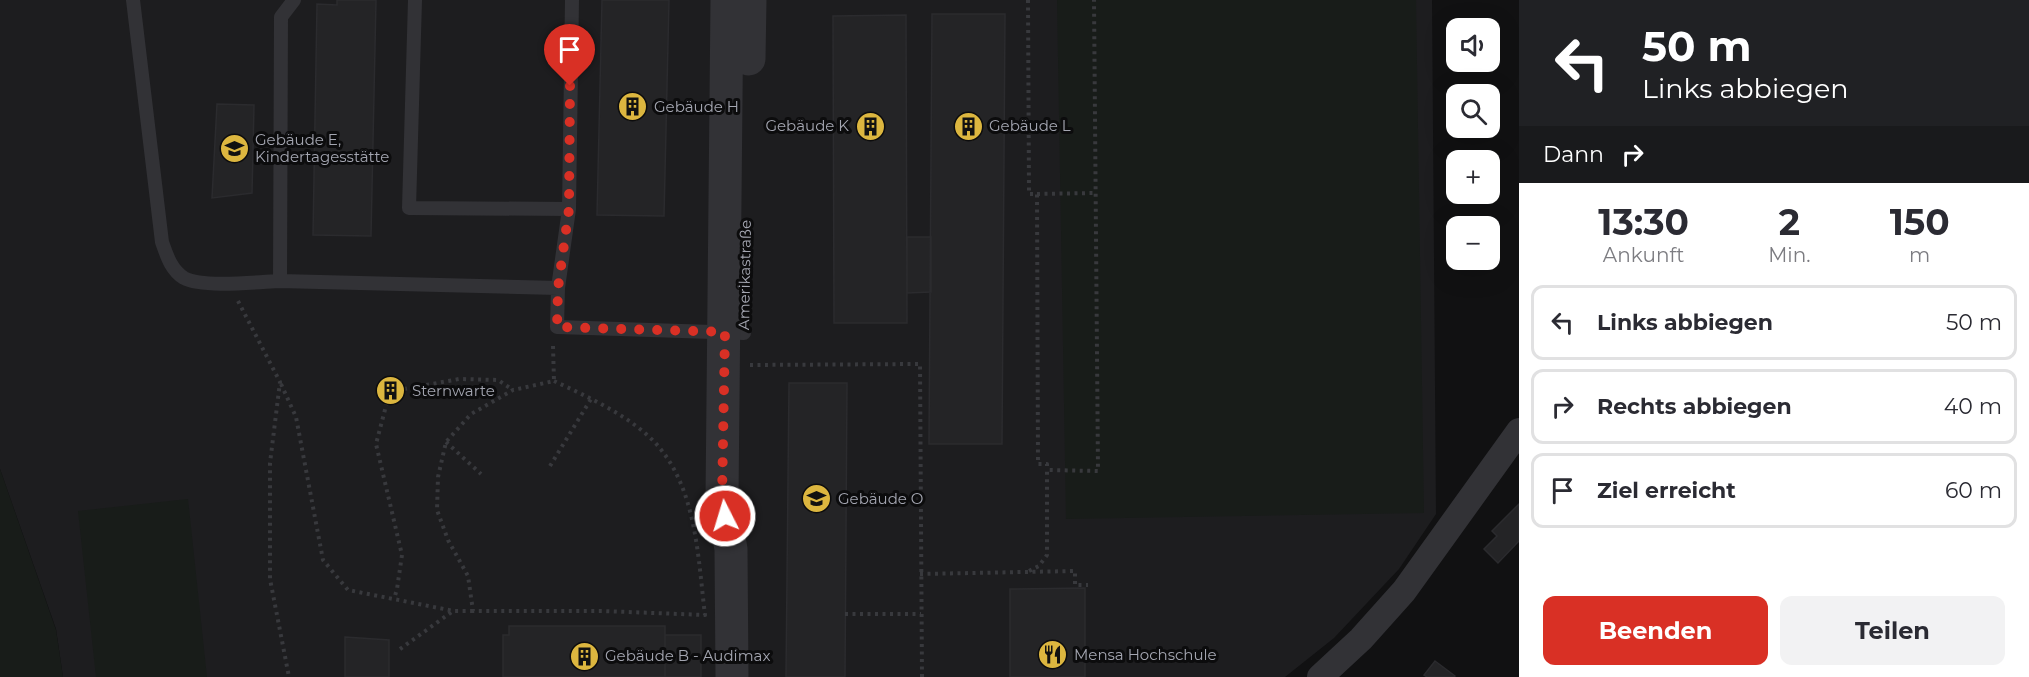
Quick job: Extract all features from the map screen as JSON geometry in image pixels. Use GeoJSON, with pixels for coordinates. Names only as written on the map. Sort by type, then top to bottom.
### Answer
{"type":"FeatureCollection","features":[{"type":"Feature","properties":{"kind":"street","name":"Amerikastraße"},"geometry":{"type":"LineString","coordinates":[[727,0],[734,333],[743,365],[741,501],[731,549]]}},
{"type":"Feature","properties":{"kind":"street","name":"Amerikastraße"},"geometry":{"type":"LineString","coordinates":[[732,677],[731,549],[722,498],[734,333],[750,0]]}},
{"type":"Feature","properties":{"kind":"street"},"geometry":{"type":"LineString","coordinates":[[1320,677],[1361,639],[1404,591],[1519,432]]}},
{"type":"Feature","properties":{"kind":"lane"},"geometry":{"type":"LineString","coordinates":[[133,0],[162,242],[170,264],[185,278],[203,282],[233,283],[280,281],[558,288]]}},
{"type":"Feature","properties":{"kind":"lane"},"geometry":{"type":"LineString","coordinates":[[280,281],[281,17],[294,0]]}},
{"type":"Feature","properties":{"kind":"lane"},"geometry":{"type":"LineString","coordinates":[[415,0],[409,208],[569,209]]}},
{"type":"Feature","properties":{"kind":"lane"},"geometry":{"type":"LineString","coordinates":[[572,0],[569,209],[558,288],[557,327],[734,333]]}},
{"type":"Feature","properties":{"kind":"path"},"geometry":{"type":"LineString","coordinates":[[1028,0],[1029,194],[1095,193]]}},
{"type":"Feature","properties":{"kind":"path"},"geometry":{"type":"LineString","coordinates":[[1047,470],[1098,471],[1094,0]]}},
{"type":"Feature","properties":{"kind":"path"},"geometry":{"type":"LineString","coordinates":[[1029,571],[1039,566],[1047,555],[1047,464],[1038,464],[1037,194]]}},
{"type":"Feature","properties":{"kind":"path"},"geometry":{"type":"LineString","coordinates":[[233,283],[239,304],[296,417],[323,560],[348,590],[454,610],[473,611],[603,611],[705,615],[693,521],[676,472],[658,445],[635,425],[591,399],[554,381],[513,390],[471,414],[446,442],[438,477],[437,510],[448,540],[468,576],[473,611]]}},
{"type":"Feature","properties":{"kind":"path"},"geometry":{"type":"LineString","coordinates":[[554,381],[552,342],[557,327]]}},
{"type":"Feature","properties":{"kind":"path"},"geometry":{"type":"LineString","coordinates":[[743,365],[920,364],[922,677]]}},
{"type":"Feature","properties":{"kind":"path"},"geometry":{"type":"LineString","coordinates":[[385,379],[397,379],[402,383],[404,389],[400,400],[395,402],[387,402],[380,396],[378,390],[385,379]]}},
{"type":"Feature","properties":{"kind":"path"},"geometry":{"type":"LineString","coordinates":[[404,389],[459,379],[498,380],[513,390]]}},
{"type":"Feature","properties":{"kind":"path"},"geometry":{"type":"LineString","coordinates":[[280,382],[270,463],[270,579],[289,677]]}},
{"type":"Feature","properties":{"kind":"path"},"geometry":{"type":"LineString","coordinates":[[550,466],[591,399]]}},
{"type":"Feature","properties":{"kind":"path"},"geometry":{"type":"LineString","coordinates":[[387,402],[376,444],[402,555],[394,599]]}},
{"type":"Feature","properties":{"kind":"path"},"geometry":{"type":"LineString","coordinates":[[446,442],[481,474]]}},
{"type":"Feature","properties":{"kind":"path"},"geometry":{"type":"LineString","coordinates":[[920,574],[1075,571],[1076,585],[1088,585]]}},
{"type":"Feature","properties":{"kind":"path"},"geometry":{"type":"LineString","coordinates":[[400,649],[454,610]]}},
{"type":"Feature","properties":{"kind":"path"},"geometry":{"type":"LineString","coordinates":[[845,614],[921,614]]}},
{"type":"Feature","properties":{"kind":"shaded area"},"geometry":{"type":"Polygon","coordinates":[[[0,0],[1432,0],[1436,514],[1399,569],[1334,638],[1285,677],[63,677],[56,629],[0,469],[0,0]]]}},
{"type":"Feature","properties":{"kind":"shaded area"},"geometry":{"type":"Polygon","coordinates":[[[1057,0],[1416,0],[1424,513],[1066,519],[1057,0]]]}},
{"type":"Feature","properties":{"kind":"shaded area"},"geometry":{"type":"Polygon","coordinates":[[[0,469],[56,630],[63,677],[0,677],[0,469]]]}},
{"type":"Feature","properties":{"kind":"shaded area"},"geometry":{"type":"Polygon","coordinates":[[[188,499],[207,677],[96,677],[78,511],[188,499]]]}},
{"type":"Feature","properties":{"kind":"building"},"geometry":{"type":"Polygon","coordinates":[[[337,0],[376,0],[371,236],[313,235],[317,4],[337,5],[337,0]]]}},
{"type":"Feature","properties":{"kind":"building","name":"Gebäude H"},"geometry":{"type":"Polygon","coordinates":[[[602,0],[669,0],[664,216],[597,215],[602,0]]]}},
{"type":"Feature","properties":{"kind":"building","name":"Gebäude L"},"geometry":{"type":"Polygon","coordinates":[[[932,14],[1005,14],[1002,444],[929,444],[932,14]]]}},
{"type":"Feature","properties":{"kind":"building","name":"Gebäude K"},"geometry":{"type":"Polygon","coordinates":[[[906,15],[907,323],[834,323],[833,16],[906,15]]]}},
{"type":"Feature","properties":{"kind":"building","name":"Gebäude E, Kindertagesstätte"},"geometry":{"type":"Polygon","coordinates":[[[217,104],[254,105],[252,193],[212,198],[217,104]]]}},
{"type":"Feature","properties":{"kind":"building"},"geometry":{"type":"Polygon","coordinates":[[[907,237],[931,237],[931,292],[907,293],[907,237]]]}},
{"type":"Feature","properties":{"kind":"building","name":"Sternwarte"},"geometry":{"type":"Polygon","coordinates":[[[388,383],[394,383],[399,391],[397,397],[388,399],[383,394],[383,388],[388,383]]]}},
{"type":"Feature","properties":{"kind":"building","name":"Gebäude O"},"geometry":{"type":"Polygon","coordinates":[[[789,383],[847,383],[845,677],[786,677],[789,383]]]}},
{"type":"Feature","properties":{"kind":"building"},"geometry":{"type":"Polygon","coordinates":[[[1519,504],[1519,541],[1498,563],[1484,549],[1497,536],[1492,531],[1519,504]]]}},
{"type":"Feature","properties":{"kind":"building"},"geometry":{"type":"Polygon","coordinates":[[[1085,588],[1085,677],[1010,677],[1010,589],[1085,588]]]}},
{"type":"Feature","properties":{"kind":"building","name":"Gebäude B - Audimax"},"geometry":{"type":"Polygon","coordinates":[[[509,626],[665,626],[665,677],[503,677],[503,635],[509,635],[509,626]]]}},
{"type":"Feature","properties":{"kind":"building"},"geometry":{"type":"Polygon","coordinates":[[[665,635],[701,635],[701,677],[665,677],[665,635]]]}},
{"type":"Feature","properties":{"kind":"building"},"geometry":{"type":"Polygon","coordinates":[[[345,637],[389,640],[389,677],[345,677],[345,637]]]}},
{"type":"Feature","properties":{"kind":"building"},"geometry":{"type":"Polygon","coordinates":[[[1435,661],[1455,676],[1427,677],[1424,675],[1435,661]]]}},
{"type":"Feature","properties":{"kind":"place","name":"Gebäude H"},"geometry":{"type":"Point","coordinates":[633,107]}},
{"type":"Feature","properties":{"kind":"place","name":"Gebäude K"},"geometry":{"type":"Point","coordinates":[870,126]}},
{"type":"Feature","properties":{"kind":"place","name":"Gebäude L"},"geometry":{"type":"Point","coordinates":[968,126]}},
{"type":"Feature","properties":{"kind":"place","name":"Gebäude E, Kindertagesstätte"},"geometry":{"type":"Point","coordinates":[234,149]}},
{"type":"Feature","properties":{"kind":"place","name":"Sternwarte"},"geometry":{"type":"Point","coordinates":[391,391]}},
{"type":"Feature","properties":{"kind":"place","name":"Gebäude O"},"geometry":{"type":"Point","coordinates":[817,499]}},
{"type":"Feature","properties":{"kind":"place","name":"Mensa Hochschule"},"geometry":{"type":"Point","coordinates":[1053,655]}},
{"type":"Feature","properties":{"kind":"place","name":"Gebäude B - Audimax"},"geometry":{"type":"Point","coordinates":[584,656]}},
{"type":"Feature","properties":{"kind":"route"},"geometry":{"type":"LineString","coordinates":[[570,86],[569,209],[558,288],[557,327],[725,332],[722,498],[725,516]]}}]}
